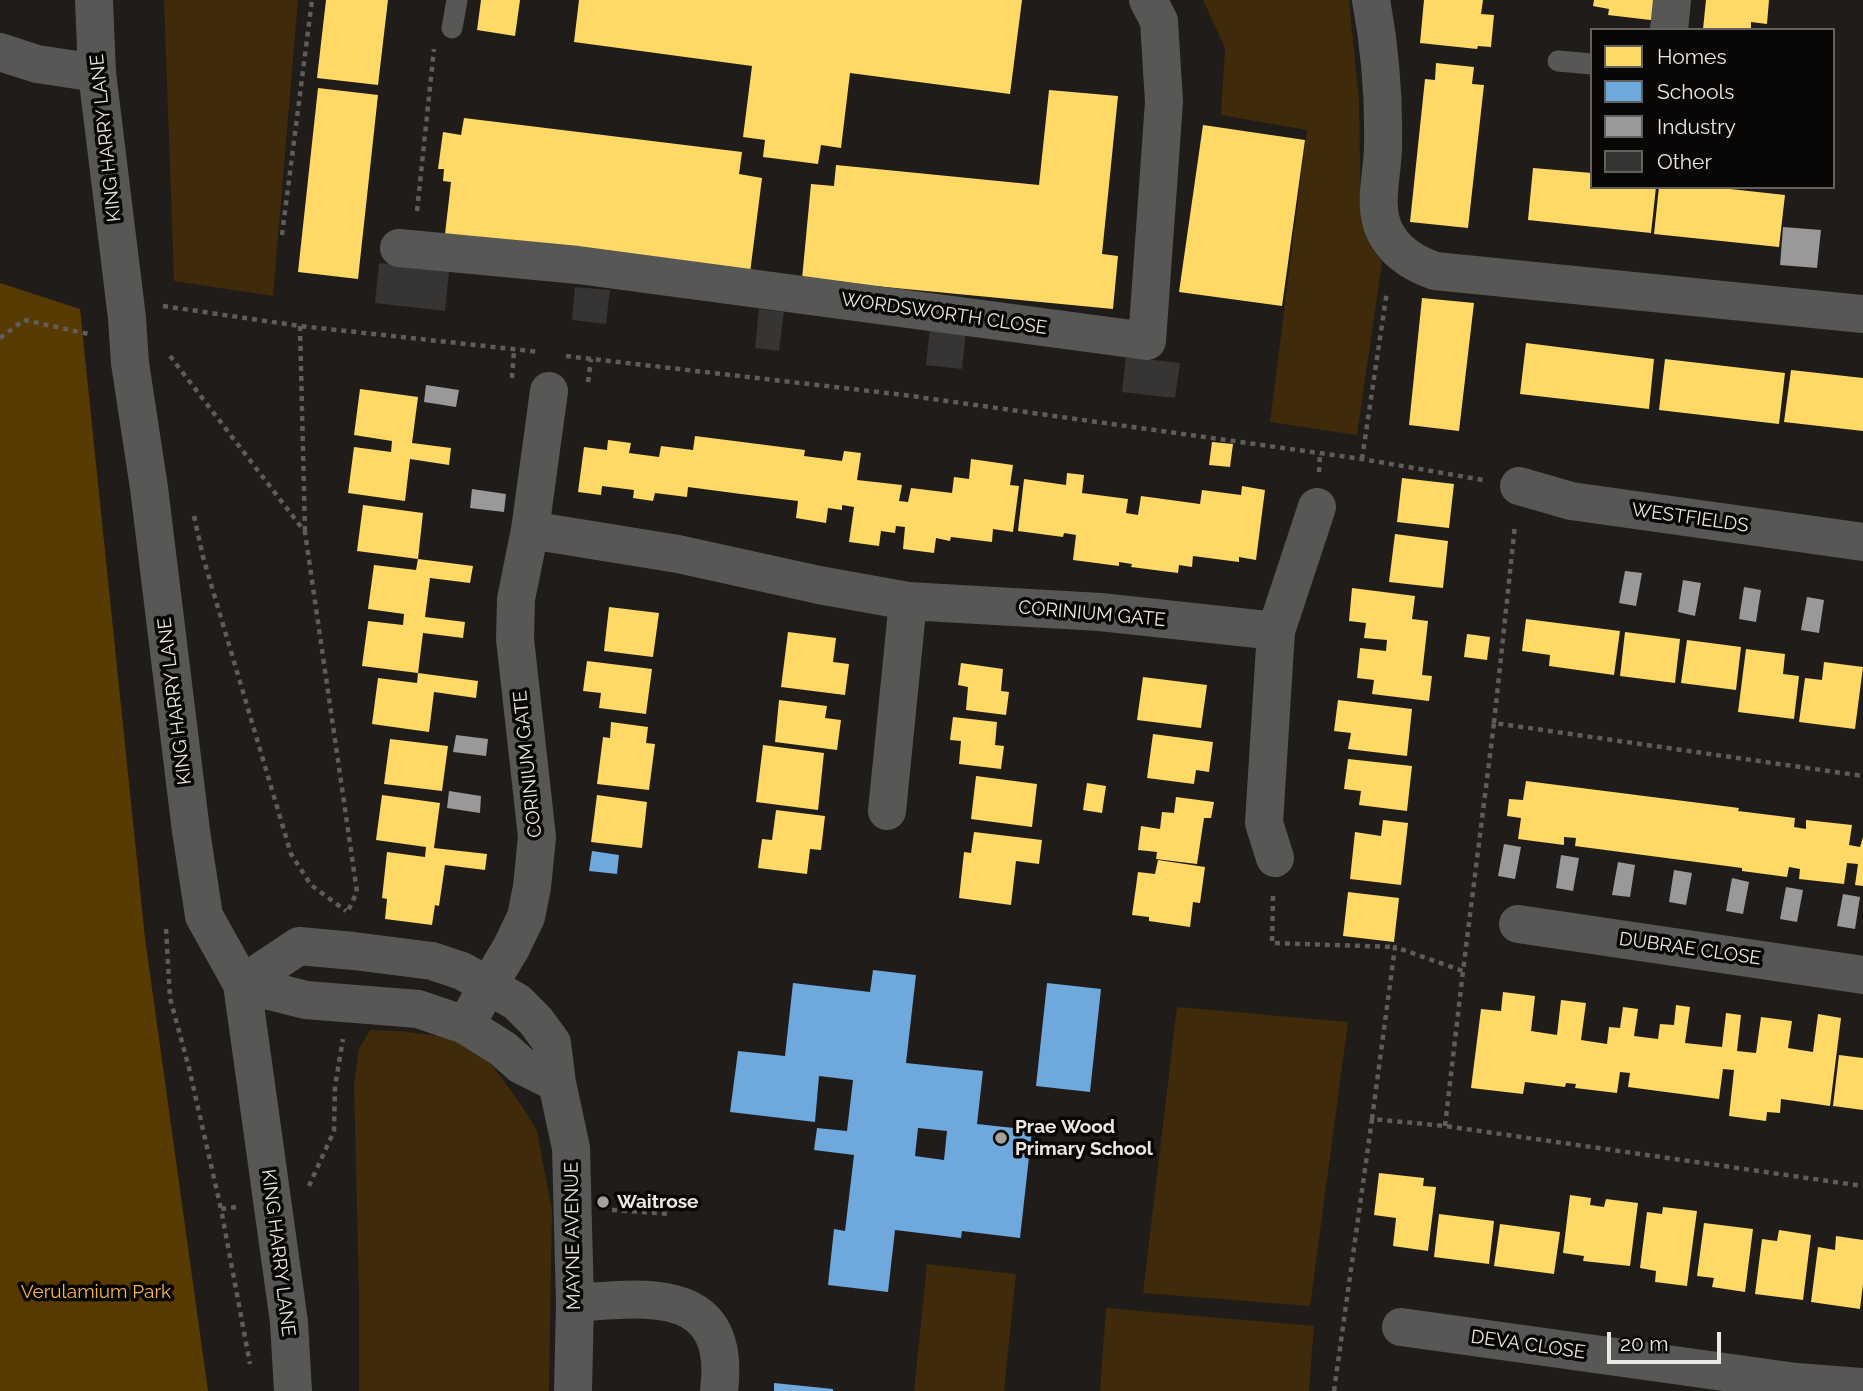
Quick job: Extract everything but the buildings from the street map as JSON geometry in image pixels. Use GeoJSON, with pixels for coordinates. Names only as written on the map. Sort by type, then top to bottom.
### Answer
{"type":"FeatureCollection","features":[{"type":"Feature","properties":{"kind":"street","name":"KING HARRY LANE"},"geometry":{"type":"LineString","coordinates":[[94,0],[97,74],[142,340],[151,502],[191,831],[204,916],[242,984],[289,1322],[293,1391]]}},
{"type":"Feature","properties":{"kind":"street","name":"WORDSWORTH CLOSE"},"geometry":{"type":"LineString","coordinates":[[406,249],[578,265],[1147,341],[1164,102],[1159,21],[1148,0]]}},
{"type":"Feature","properties":{"kind":"street"},"geometry":{"type":"LineString","coordinates":[[1371,0],[1383,92],[1384,149],[1380,217],[1385,233],[1394,245],[1419,265],[1435,271],[1863,314]]}},
{"type":"Feature","properties":{"kind":"street"},"geometry":{"type":"LineString","coordinates":[[1669,28],[1672,0]]}},
{"type":"Feature","properties":{"kind":"street"},"geometry":{"type":"LineString","coordinates":[[0,52],[37,64],[97,74]]}},
{"type":"Feature","properties":{"kind":"street","name":"CORINIUM GATE"},"geometry":{"type":"LineString","coordinates":[[465,1025],[512,948],[526,918],[532,887],[537,837],[515,639],[516,600],[530,530],[550,372]]}},
{"type":"Feature","properties":{"kind":"street","name":"WESTFIELDS"},"geometry":{"type":"LineString","coordinates":[[1519,486],[1571,500],[1863,542]]}},
{"type":"Feature","properties":{"kind":"street"},"geometry":{"type":"LineString","coordinates":[[1275,858],[1264,823],[1276,631],[1317,507]]}},
{"type":"Feature","properties":{"kind":"street","name":"CORINIUM GATE"},"geometry":{"type":"LineString","coordinates":[[530,530],[678,554],[819,585],[908,601],[1100,612],[1276,631]]}},
{"type":"Feature","properties":{"kind":"street"},"geometry":{"type":"LineString","coordinates":[[887,811],[908,601]]}},
{"type":"Feature","properties":{"kind":"street","name":"DUBRAE CLOSE"},"geometry":{"type":"LineString","coordinates":[[1518,924],[1863,975]]}},
{"type":"Feature","properties":{"kind":"street","name":"MAYNE AVENUE"},"geometry":{"type":"LineString","coordinates":[[242,984],[299,946],[354,951],[432,961],[490,985],[517,1002],[536,1021],[552,1043],[557,1083],[571,1148],[575,1303],[573,1391]]}},
{"type":"Feature","properties":{"kind":"street"},"geometry":{"type":"LineString","coordinates":[[242,984],[306,1000],[418,1009],[465,1025],[503,1049],[520,1065],[557,1083]]}},
{"type":"Feature","properties":{"kind":"street"},"geometry":{"type":"LineString","coordinates":[[575,1303],[636,1298],[678,1303],[706,1321],[714,1337],[718,1350],[719,1391]]}},
{"type":"Feature","properties":{"kind":"street","name":"DEVA CLOSE"},"geometry":{"type":"LineString","coordinates":[[1402,1327],[1796,1382],[1863,1387]]}},
{"type":"Feature","properties":{"kind":"lane"},"geometry":{"type":"LineString","coordinates":[[452,28],[457,0]]}},
{"type":"Feature","properties":{"kind":"lane"},"geometry":{"type":"LineString","coordinates":[[1558,61],[1590,64]]}},
{"type":"Feature","properties":{"kind":"path"},"geometry":{"type":"LineString","coordinates":[[282,236],[312,0]]}},
{"type":"Feature","properties":{"kind":"path"},"geometry":{"type":"LineString","coordinates":[[406,249],[435,43],[452,28]]}},
{"type":"Feature","properties":{"kind":"path"},"geometry":{"type":"LineString","coordinates":[[1362,459],[1394,245]]}},
{"type":"Feature","properties":{"kind":"path"},"geometry":{"type":"LineString","coordinates":[[162,306],[300,326],[550,372]]}},
{"type":"Feature","properties":{"kind":"path"},"geometry":{"type":"LineString","coordinates":[[0,338],[24,320],[142,340],[304,532]]}},
{"type":"Feature","properties":{"kind":"path"},"geometry":{"type":"LineString","coordinates":[[300,326],[304,532],[357,892],[348,912]]}},
{"type":"Feature","properties":{"kind":"path"},"geometry":{"type":"LineString","coordinates":[[564,355],[904,395],[1362,459],[1519,486],[1494,723],[1445,1126]]}},
{"type":"Feature","properties":{"kind":"path"},"geometry":{"type":"LineString","coordinates":[[191,505],[203,557],[291,855],[311,885],[348,912],[355,932],[354,951]]}},
{"type":"Feature","properties":{"kind":"path"},"geometry":{"type":"LineString","coordinates":[[1494,723],[1863,776]]}},
{"type":"Feature","properties":{"kind":"path"},"geometry":{"type":"LineString","coordinates":[[1275,858],[1272,943],[1395,947],[1463,971]]}},
{"type":"Feature","properties":{"kind":"path"},"geometry":{"type":"LineString","coordinates":[[165,925],[170,998],[221,1209]]}},
{"type":"Feature","properties":{"kind":"path"},"geometry":{"type":"LineString","coordinates":[[1334,1391],[1395,947]]}},
{"type":"Feature","properties":{"kind":"path"},"geometry":{"type":"LineString","coordinates":[[334,1130],[335,1086],[349,1002]]}},
{"type":"Feature","properties":{"kind":"path"},"geometry":{"type":"LineString","coordinates":[[1371,1119],[1445,1126],[1863,1186]]}},
{"type":"Feature","properties":{"kind":"path"},"geometry":{"type":"LineString","coordinates":[[603,1209],[670,1214]]}},
{"type":"Feature","properties":{"kind":"shaded area"},"geometry":{"type":"Polygon","coordinates":[[[164,0],[298,0],[273,296],[174,281],[164,0]]]}},
{"type":"Feature","properties":{"kind":"shaded area"},"geometry":{"type":"Polygon","coordinates":[[[1203,0],[1349,0],[1359,100],[1361,220],[1368,242],[1382,262],[1357,435],[1270,422],[1307,130],[1221,115],[1225,48],[1203,0]]]}},
{"type":"Feature","properties":{"kind":"shaded area"},"geometry":{"type":"Polygon","coordinates":[[[1177,1007],[1348,1022],[1310,1306],[1143,1293],[1177,1007]]]}},
{"type":"Feature","properties":{"kind":"shaded area"},"geometry":{"type":"Polygon","coordinates":[[[370,1030],[453,1038],[492,1065],[537,1131],[552,1210],[549,1391],[359,1391],[354,1084],[359,1049],[370,1030]]]}},
{"type":"Feature","properties":{"kind":"shaded area"},"geometry":{"type":"Polygon","coordinates":[[[927,1264],[1016,1274],[1004,1391],[914,1391],[927,1264]]]}},
{"type":"Feature","properties":{"kind":"shaded area"},"geometry":{"type":"Polygon","coordinates":[[[1106,1308],[1314,1326],[1309,1391],[1100,1391],[1106,1308]]]}},
{"type":"Feature","properties":{"kind":"green space","name":"Verulamium Park"},"geometry":{"type":"Polygon","coordinates":[[[0,283],[80,309],[145,938],[208,1391],[0,1391],[0,283]]]}},
{"type":"Feature","properties":{"kind":"place","name":"Prae Wood Primary School"},"geometry":{"type":"Point","coordinates":[1001,1138]}},
{"type":"Feature","properties":{"kind":"place","name":"Waitrose"},"geometry":{"type":"Point","coordinates":[603,1202]}}]}
